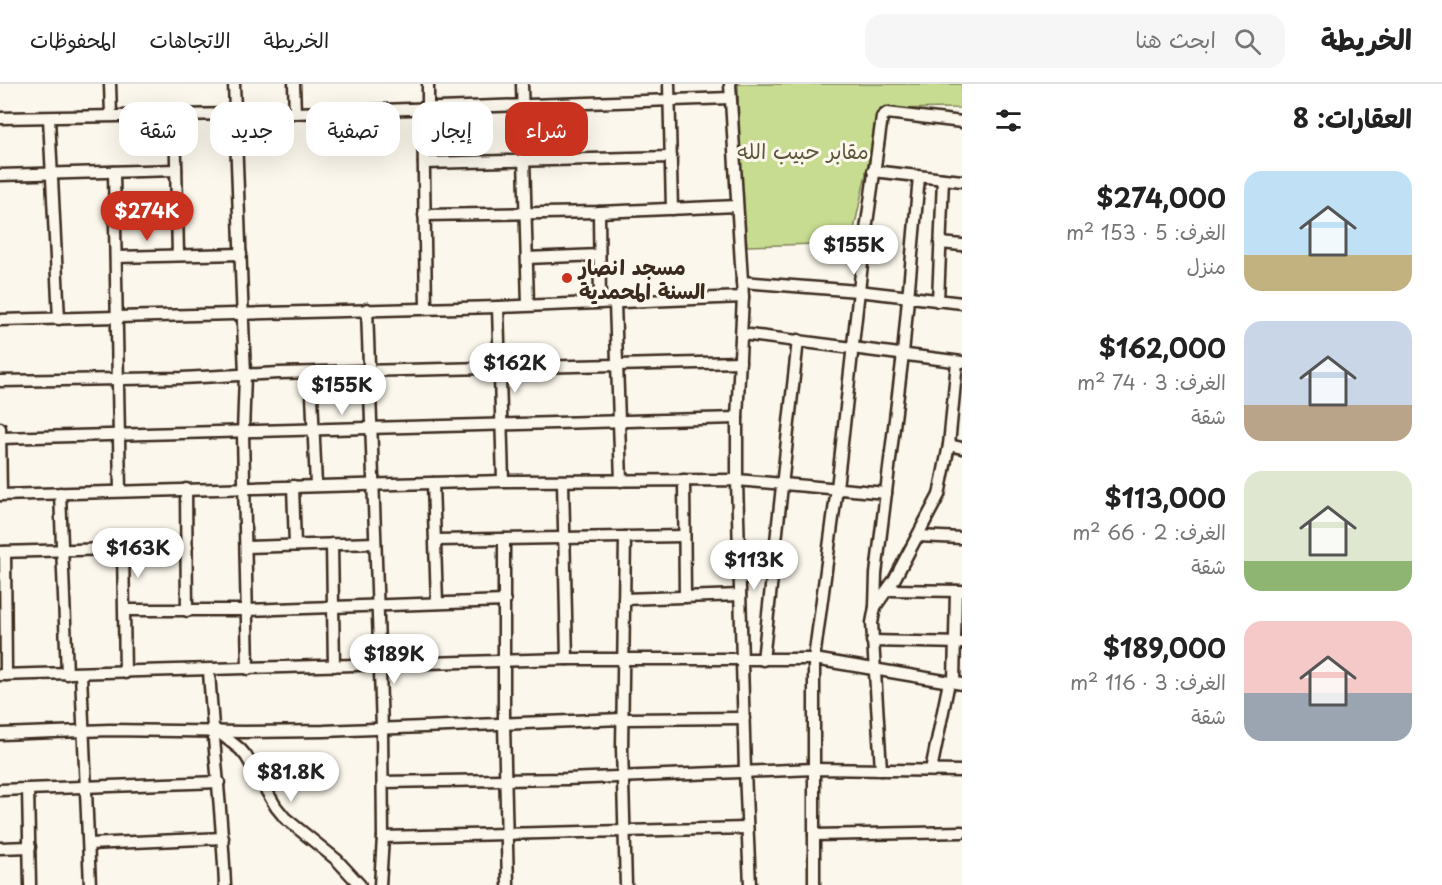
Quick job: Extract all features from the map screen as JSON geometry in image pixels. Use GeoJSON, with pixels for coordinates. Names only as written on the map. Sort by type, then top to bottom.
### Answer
{"type":"FeatureCollection","features":[{"type":"Feature","properties":{"kind":"street"},"geometry":{"type":"LineString","coordinates":[[110,84],[111,115]]}},
{"type":"Feature","properties":{"kind":"street"},"geometry":{"type":"LineString","coordinates":[[234,84],[235,102]]}},
{"type":"Feature","properties":{"kind":"street"},"geometry":{"type":"LineString","coordinates":[[294,84],[295,112],[412,108]]}},
{"type":"Feature","properties":{"kind":"street"},"geometry":{"type":"LineString","coordinates":[[426,102],[428,84]]}},
{"type":"Feature","properties":{"kind":"street"},"geometry":{"type":"LineString","coordinates":[[522,84],[522,102]]}},
{"type":"Feature","properties":{"kind":"street"},"geometry":{"type":"LineString","coordinates":[[669,84],[672,209]]}},
{"type":"Feature","properties":{"kind":"street"},"geometry":{"type":"LineString","coordinates":[[730,84],[743,297],[737,418],[737,480],[750,885]]}},
{"type":"Feature","properties":{"kind":"street"},"geometry":{"type":"LineString","coordinates":[[588,104],[730,98]]}},
{"type":"Feature","properties":{"kind":"street"},"geometry":{"type":"LineString","coordinates":[[814,885],[814,659],[837,488],[873,171],[882,117],[884,114],[962,122]]}},
{"type":"Feature","properties":{"kind":"street"},"geometry":{"type":"LineString","coordinates":[[0,118],[119,115]]}},
{"type":"Feature","properties":{"kind":"street"},"geometry":{"type":"LineString","coordinates":[[49,117],[59,319]]}},
{"type":"Feature","properties":{"kind":"street"},"geometry":{"type":"LineString","coordinates":[[176,156],[178,255]]}},
{"type":"Feature","properties":{"kind":"street"},"geometry":{"type":"LineString","coordinates":[[237,156],[245,375],[243,432],[248,669]]}},
{"type":"Feature","properties":{"kind":"street"},"geometry":{"type":"LineString","coordinates":[[424,156],[426,308]]}},
{"type":"Feature","properties":{"kind":"street"},"geometry":{"type":"LineString","coordinates":[[524,156],[528,305]]}},
{"type":"Feature","properties":{"kind":"street"},"geometry":{"type":"LineString","coordinates":[[424,163],[671,157]]}},
{"type":"Feature","properties":{"kind":"street"},"geometry":{"type":"LineString","coordinates":[[0,175],[176,170]]}},
{"type":"Feature","properties":{"kind":"street"},"geometry":{"type":"LineString","coordinates":[[873,171],[962,181]]}},
{"type":"Feature","properties":{"kind":"street"},"geometry":{"type":"LineString","coordinates":[[114,172],[120,491]]}},
{"type":"Feature","properties":{"kind":"street"},"geometry":{"type":"LineString","coordinates":[[881,770],[876,669],[872,641],[876,574],[903,354],[919,177]]}},
{"type":"Feature","properties":{"kind":"street"},"geometry":{"type":"LineString","coordinates":[[938,301],[944,179]]}},
{"type":"Feature","properties":{"kind":"street"},"geometry":{"type":"LineString","coordinates":[[424,215],[599,212],[737,206]]}},
{"type":"Feature","properties":{"kind":"street"},"geometry":{"type":"LineString","coordinates":[[599,212],[600,303]]}},
{"type":"Feature","properties":{"kind":"street"},"geometry":{"type":"LineString","coordinates":[[940,243],[962,245]]}},
{"type":"Feature","properties":{"kind":"street"},"geometry":{"type":"LineString","coordinates":[[116,257],[241,254]]}},
{"type":"Feature","properties":{"kind":"street"},"geometry":{"type":"LineString","coordinates":[[527,258],[599,255]]}},
{"type":"Feature","properties":{"kind":"street"},"geometry":{"type":"LineString","coordinates":[[742,282],[858,291],[962,303]]}},
{"type":"Feature","properties":{"kind":"street"},"geometry":{"type":"LineString","coordinates":[[0,320],[498,307],[743,297]]}},
{"type":"Feature","properties":{"kind":"street"},"geometry":{"type":"LineString","coordinates":[[615,303],[621,481]]}},
{"type":"Feature","properties":{"kind":"street"},"geometry":{"type":"LineString","coordinates":[[498,307],[503,481]]}},
{"type":"Feature","properties":{"kind":"street"},"geometry":{"type":"LineString","coordinates":[[367,309],[382,728],[383,837],[380,885]]}},
{"type":"Feature","properties":{"kind":"street"},"geometry":{"type":"LineString","coordinates":[[742,334],[960,362],[949,445],[938,499],[889,590],[875,607]]}},
{"type":"Feature","properties":{"kind":"street"},"geometry":{"type":"LineString","coordinates":[[763,660],[798,340]]}},
{"type":"Feature","properties":{"kind":"street"},"geometry":{"type":"LineString","coordinates":[[0,381],[740,362]]}},
{"type":"Feature","properties":{"kind":"street"},"geometry":{"type":"LineString","coordinates":[[311,373],[316,485]]}},
{"type":"Feature","properties":{"kind":"street"},"geometry":{"type":"LineString","coordinates":[[0,438],[737,418]]}},
{"type":"Feature","properties":{"kind":"street"},"geometry":{"type":"LineString","coordinates":[[0,428],[1,495],[316,485],[684,480],[737,480],[886,493]]}},
{"type":"Feature","properties":{"kind":"street"},"geometry":{"type":"LineString","coordinates":[[949,445],[962,448]]}},
{"type":"Feature","properties":{"kind":"street"},"geometry":{"type":"LineString","coordinates":[[684,480],[685,597]]}},
{"type":"Feature","properties":{"kind":"street"},"geometry":{"type":"LineString","coordinates":[[563,482],[567,659]]}},
{"type":"Feature","properties":{"kind":"street"},"geometry":{"type":"LineString","coordinates":[[433,483],[437,603]]}},
{"type":"Feature","properties":{"kind":"street"},"geometry":{"type":"LineString","coordinates":[[293,486],[295,545]]}},
{"type":"Feature","properties":{"kind":"street"},"geometry":{"type":"LineString","coordinates":[[186,489],[187,611]]}},
{"type":"Feature","properties":{"kind":"street"},"geometry":{"type":"LineString","coordinates":[[60,493],[67,674]]}},
{"type":"Feature","properties":{"kind":"street"},"geometry":{"type":"LineString","coordinates":[[436,540],[684,536]]}},
{"type":"Feature","properties":{"kind":"street"},"geometry":{"type":"LineString","coordinates":[[918,536],[962,538]]}},
{"type":"Feature","properties":{"kind":"street"},"geometry":{"type":"LineString","coordinates":[[625,537],[622,719],[626,885]]}},
{"type":"Feature","properties":{"kind":"street"},"geometry":{"type":"LineString","coordinates":[[504,539],[504,724],[508,885]]}},
{"type":"Feature","properties":{"kind":"street"},"geometry":{"type":"LineString","coordinates":[[246,547],[375,543]]}},
{"type":"Feature","properties":{"kind":"street"},"geometry":{"type":"LineString","coordinates":[[332,544],[334,666]]}},
{"type":"Feature","properties":{"kind":"street"},"geometry":{"type":"LineString","coordinates":[[187,547],[2,552],[3,675],[567,659],[742,661],[814,659],[955,683]]}},
{"type":"Feature","properties":{"kind":"street"},"geometry":{"type":"LineString","coordinates":[[123,549],[125,673]]}},
{"type":"Feature","properties":{"kind":"street"},"geometry":{"type":"LineString","coordinates":[[889,590],[959,591],[955,683],[931,770]]}},
{"type":"Feature","properties":{"kind":"street"},"geometry":{"type":"LineString","coordinates":[[624,598],[740,596]]}},
{"type":"Feature","properties":{"kind":"street"},"geometry":{"type":"LineString","coordinates":[[124,610],[247,610],[505,601]]}},
{"type":"Feature","properties":{"kind":"street"},"geometry":{"type":"LineString","coordinates":[[872,641],[958,643]]}},
{"type":"Feature","properties":{"kind":"street"},"geometry":{"type":"LineString","coordinates":[[209,670],[225,885]]}},
{"type":"Feature","properties":{"kind":"street"},"geometry":{"type":"LineString","coordinates":[[81,674],[90,885]]}},
{"type":"Feature","properties":{"kind":"street"},"geometry":{"type":"LineString","coordinates":[[0,734],[84,730],[244,732],[622,719],[744,718]]}},
{"type":"Feature","properties":{"kind":"street"},"geometry":{"type":"LineString","coordinates":[[214,730],[246,756],[285,818],[337,860],[360,885]]}},
{"type":"Feature","properties":{"kind":"street"},"geometry":{"type":"LineString","coordinates":[[383,782],[623,777],[814,769],[962,771]]}},
{"type":"Feature","properties":{"kind":"street"},"geometry":{"type":"LineString","coordinates":[[0,790],[219,782]]}},
{"type":"Feature","properties":{"kind":"street"},"geometry":{"type":"LineString","coordinates":[[28,789],[30,885]]}},
{"type":"Feature","properties":{"kind":"street"},"geometry":{"type":"LineString","coordinates":[[383,837],[747,828]]}},
{"type":"Feature","properties":{"kind":"street"},"geometry":{"type":"LineString","coordinates":[[814,836],[962,832]]}},
{"type":"Feature","properties":{"kind":"street"},"geometry":{"type":"LineString","coordinates":[[89,844],[223,838]]}},
{"type":"Feature","properties":{"kind":"street"},"geometry":{"type":"LineString","coordinates":[[0,848],[30,847]]}},
{"type":"Feature","properties":{"kind":"green space","name":"مقابر حبيب الله"},"geometry":{"type":"Polygon","coordinates":[[[738,84],[962,84],[962,108],[880,109],[851,243],[747,246],[739,153],[738,84]]]}},
{"type":"Feature","properties":{"kind":"place","name":"مسجد انصار السنة المحمدية"},"geometry":{"type":"Point","coordinates":[567,278]}}]}
